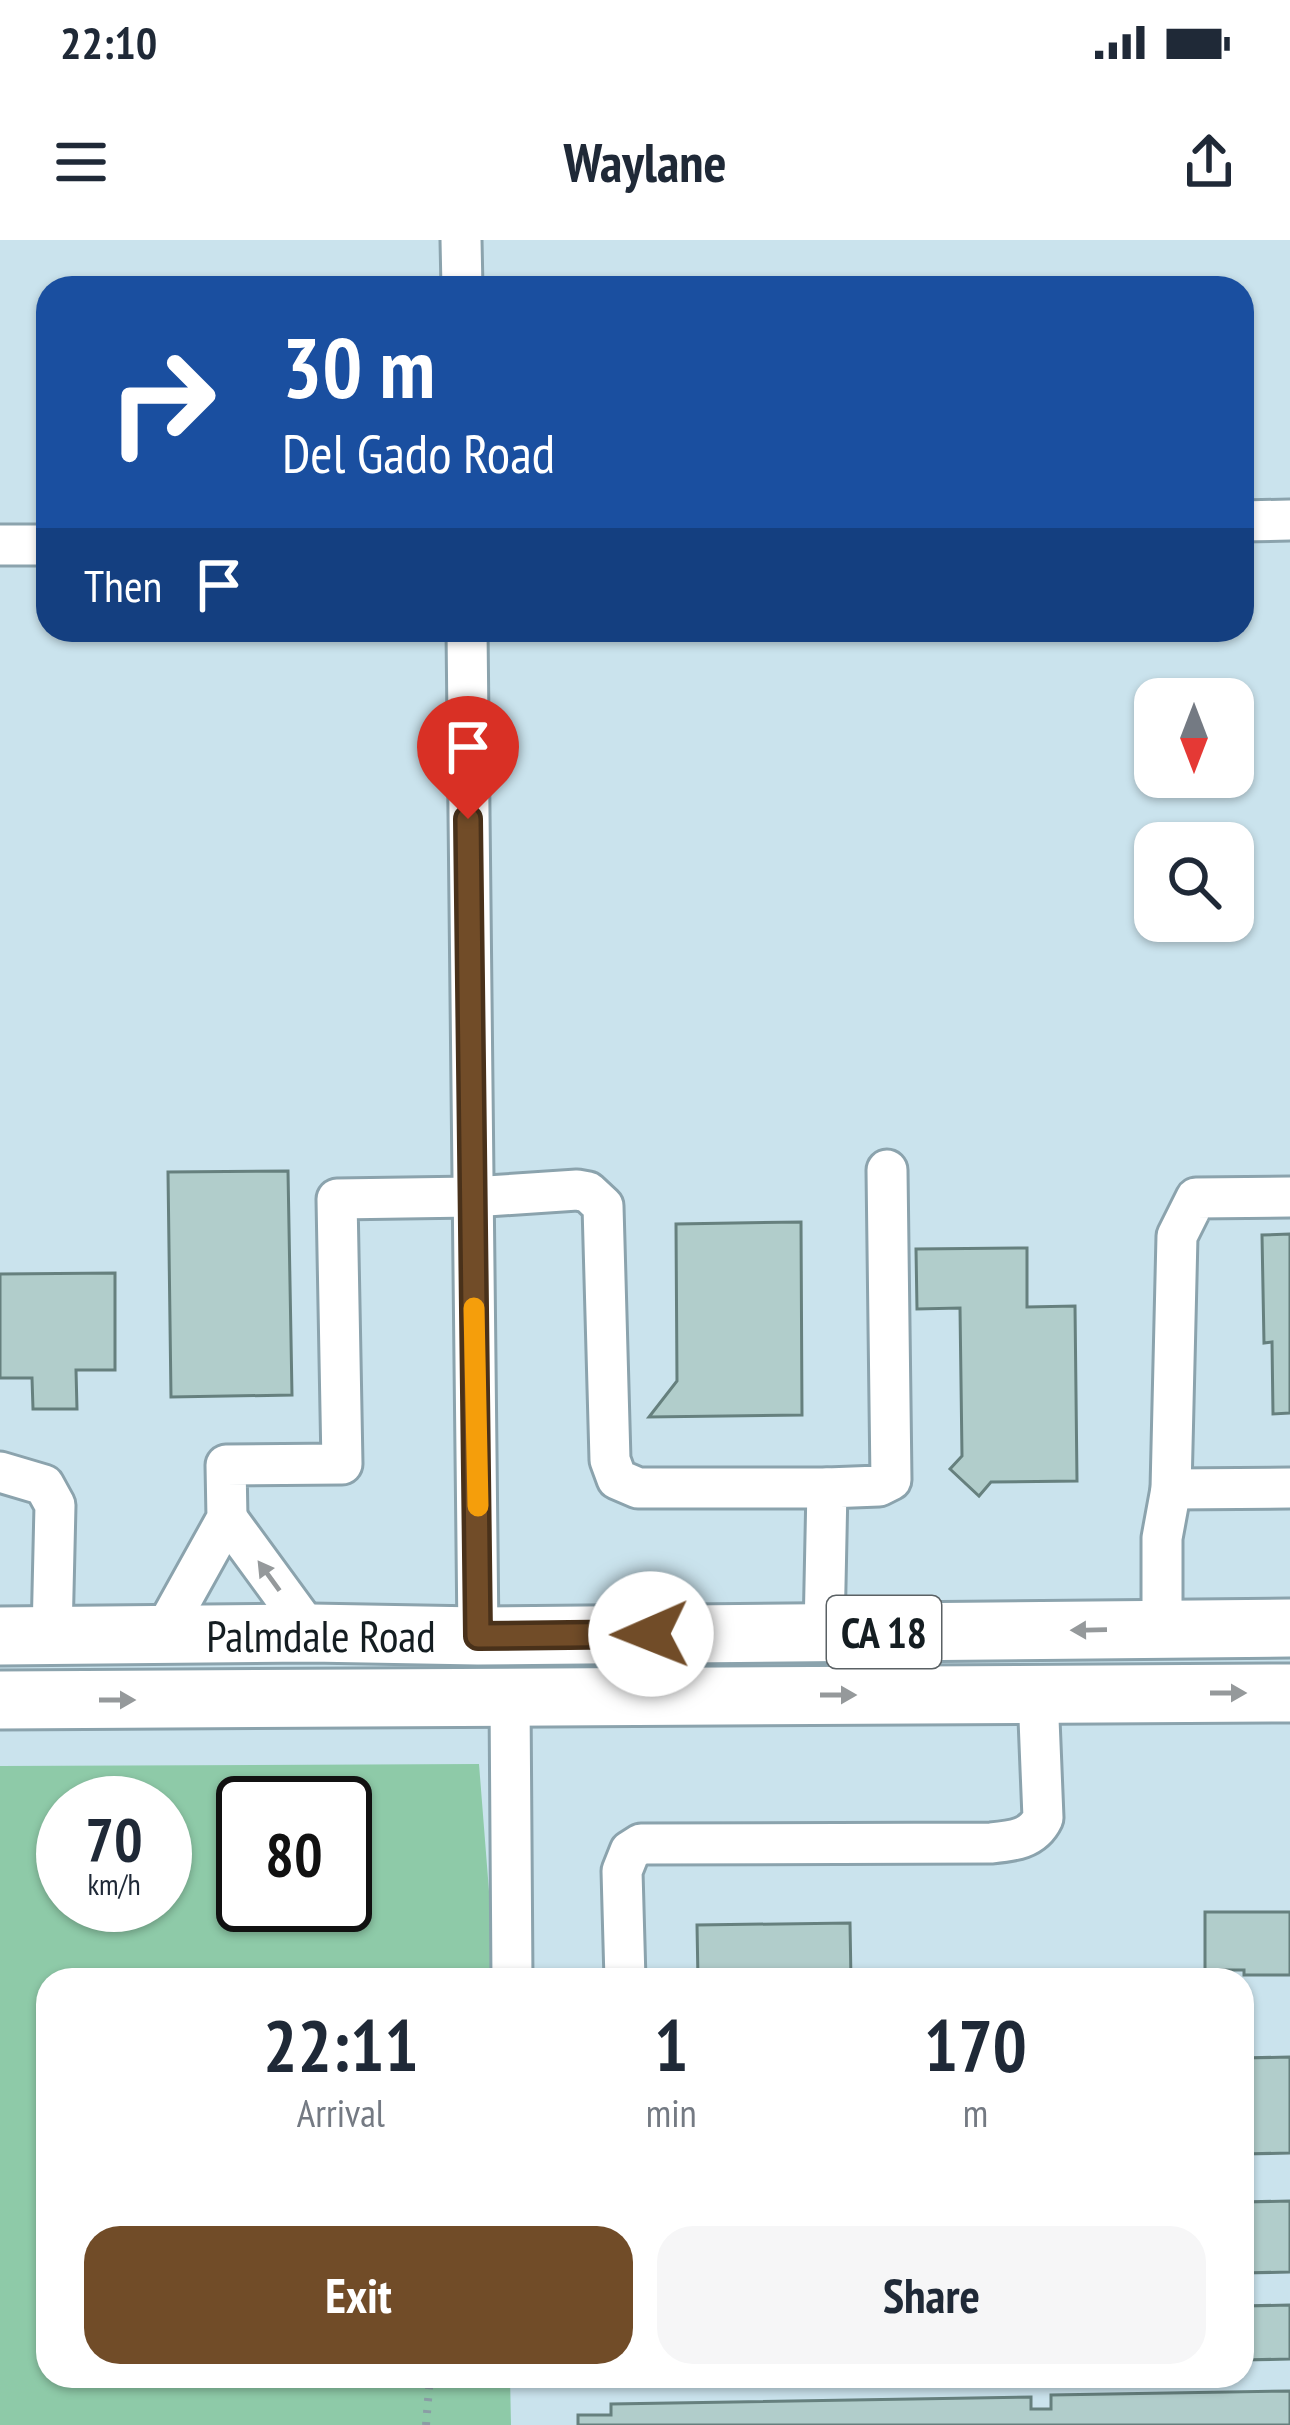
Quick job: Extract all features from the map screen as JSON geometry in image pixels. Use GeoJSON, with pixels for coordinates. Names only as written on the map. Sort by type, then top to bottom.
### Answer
{"type":"FeatureCollection","features":[{"type":"Feature","properties":{"kind":"highway","name":"Palmdale Road"},"geometry":{"type":"LineString","coordinates":[[26,1636],[1290,1628]]}},
{"type":"Feature","properties":{"kind":"highway","name":"Palmdale Road"},"geometry":{"type":"LineString","coordinates":[[0,1700],[1290,1693]]}},
{"type":"Feature","properties":{"kind":"street"},"geometry":{"type":"LineString","coordinates":[[461,240],[462,276]]}},
{"type":"Feature","properties":{"kind":"street"},"geometry":{"type":"LineString","coordinates":[[1254,520],[1290,520]]}},
{"type":"Feature","properties":{"kind":"street"},"geometry":{"type":"LineString","coordinates":[[0,545],[36,545]]}},
{"type":"Feature","properties":{"kind":"street"},"geometry":{"type":"LineString","coordinates":[[466,642],[478,1636]]}},
{"type":"Feature","properties":{"kind":"street"},"geometry":{"type":"LineString","coordinates":[[162,1635],[227,1518],[226,1465],[342,1464],[337,1199],[588,1192],[603,1206],[610,1460],[617,1479],[638,1488],[879,1486],[891,1480],[886,1170]]}},
{"type":"Feature","properties":{"kind":"street"},"geometry":{"type":"LineString","coordinates":[[1162,1630],[1162,1538],[1171,1489],[1177,1236],[1196,1198],[1290,1197]]}},
{"type":"Feature","properties":{"kind":"street"},"geometry":{"type":"LineString","coordinates":[[0,1472],[44,1485],[55,1505],[26,1636]]}},
{"type":"Feature","properties":{"kind":"street"},"geometry":{"type":"LineString","coordinates":[[824,1633],[827,1488]]}},
{"type":"Feature","properties":{"kind":"street"},"geometry":{"type":"LineString","coordinates":[[1171,1489],[1290,1488]]}},
{"type":"Feature","properties":{"kind":"street"},"geometry":{"type":"LineString","coordinates":[[227,1518],[310,1634]]}},
{"type":"Feature","properties":{"kind":"street"},"geometry":{"type":"LineString","coordinates":[[625,1968],[622,1870],[630,1851],[641,1844],[991,1843],[1012,1841],[1037,1830],[1043,1818],[1038,1694]]}},
{"type":"Feature","properties":{"kind":"street"},"geometry":{"type":"LineString","coordinates":[[510,1698],[512,1968]]}},
{"type":"Feature","properties":{"kind":"path"},"geometry":{"type":"LineString","coordinates":[[426,2425],[429,2388]]}},
{"type":"Feature","properties":{"kind":"green space"},"geometry":{"type":"Polygon","coordinates":[[[479,1764],[495,1968],[36,1968],[36,2388],[510,2388],[511,2425],[0,2425],[0,1766],[479,1764]]]}},
{"type":"Feature","properties":{"kind":"building"},"geometry":{"type":"Polygon","coordinates":[[[288,1171],[292,1395],[171,1397],[168,1172],[288,1171]]]}},
{"type":"Feature","properties":{"kind":"building"},"geometry":{"type":"Polygon","coordinates":[[[801,1222],[802,1415],[649,1417],[677,1381],[676,1224],[801,1222]]]}},
{"type":"Feature","properties":{"kind":"building"},"geometry":{"type":"Polygon","coordinates":[[[1290,1234],[1290,1413],[1273,1414],[1272,1342],[1264,1343],[1262,1235],[1290,1234]]]}},
{"type":"Feature","properties":{"kind":"building"},"geometry":{"type":"Polygon","coordinates":[[[1027,1248],[1027,1307],[1075,1306],[1077,1481],[991,1482],[979,1496],[950,1469],[962,1456],[960,1308],[917,1309],[916,1249],[1027,1248]]]}},
{"type":"Feature","properties":{"kind":"building"},"geometry":{"type":"Polygon","coordinates":[[[115,1273],[115,1370],[76,1370],[77,1409],[33,1409],[32,1378],[0,1378],[0,1274],[115,1273]]]}},
{"type":"Feature","properties":{"kind":"building"},"geometry":{"type":"Polygon","coordinates":[[[1205,1912],[1290,1912],[1290,1975],[1254,1975],[1254,1968],[1205,1968],[1205,1912]]]}},
{"type":"Feature","properties":{"kind":"building"},"geometry":{"type":"Polygon","coordinates":[[[850,1923],[851,1968],[698,1968],[697,1925],[850,1923]]]}},
{"type":"Feature","properties":{"kind":"building"},"geometry":{"type":"Polygon","coordinates":[[[1290,2057],[1290,2153],[1254,2154],[1254,2058],[1290,2057]]]}},
{"type":"Feature","properties":{"kind":"building"},"geometry":{"type":"Polygon","coordinates":[[[1290,2201],[1290,2272],[1254,2273],[1254,2202],[1290,2201]]]}},
{"type":"Feature","properties":{"kind":"building"},"geometry":{"type":"Polygon","coordinates":[[[1290,2305],[1290,2359],[1254,2360],[1254,2306],[1290,2305]]]}},
{"type":"Feature","properties":{"kind":"building"},"geometry":{"type":"Polygon","coordinates":[[[1290,2391],[1290,2425],[578,2425],[578,2415],[611,2415],[611,2404],[1031,2397],[1031,2409],[1051,2409],[1051,2395],[1290,2391]]]}},
{"type":"Feature","properties":{"kind":"slow traffic"},"geometry":{"type":"LineString","coordinates":[[474,1308],[478,1506]]}},
{"type":"Feature","properties":{"kind":"route"},"geometry":{"type":"LineString","coordinates":[[468,819],[478,1636],[651,1634]]}}]}
